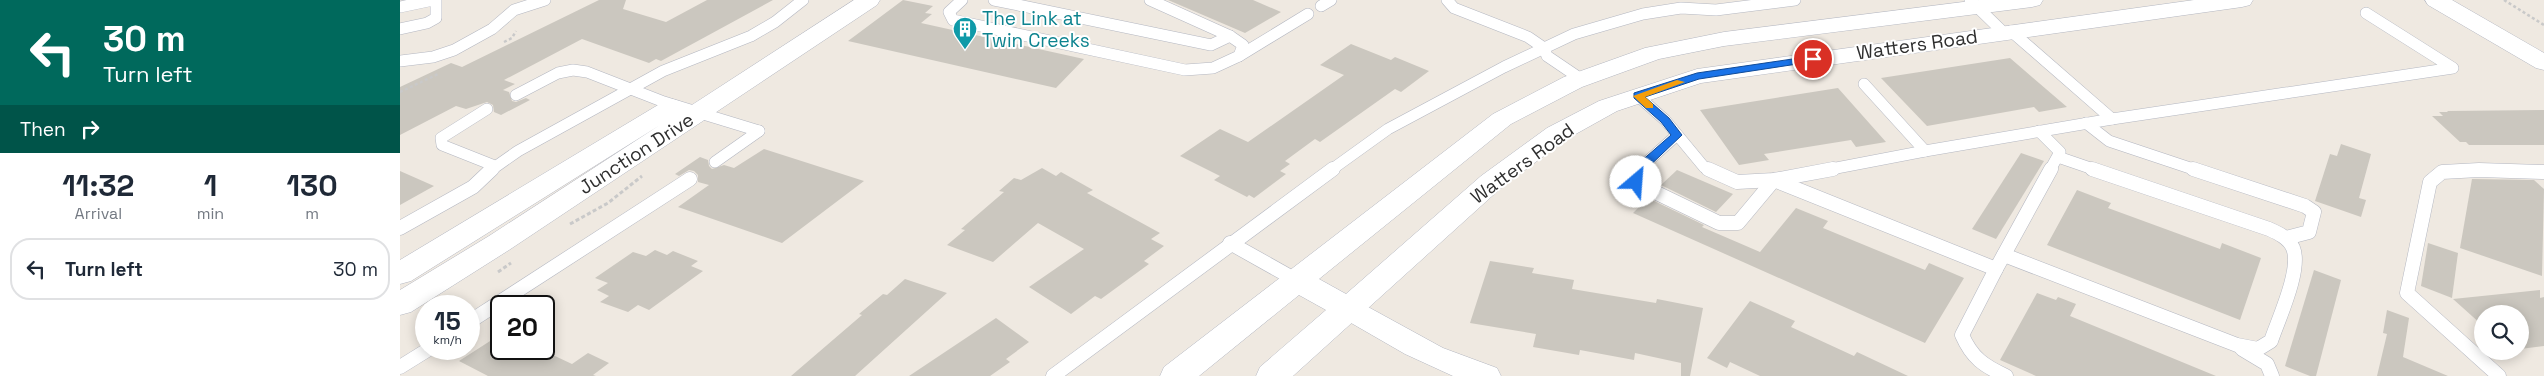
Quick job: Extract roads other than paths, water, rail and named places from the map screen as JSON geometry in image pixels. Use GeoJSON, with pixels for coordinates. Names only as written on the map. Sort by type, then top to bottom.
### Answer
{"type":"FeatureCollection","features":[{"type":"Feature","properties":{"kind":"main road","name":"Junction Drive"},"geometry":{"type":"LineString","coordinates":[[400,304],[499,244],[839,0]]}},
{"type":"Feature","properties":{"kind":"main road","name":"Junction Drive"},"geometry":{"type":"LineString","coordinates":[[400,274],[687,109],[869,0]]}},
{"type":"Feature","properties":{"kind":"main road","name":"Watters Road"},"geometry":{"type":"LineString","coordinates":[[1176,376],[1502,119],[1581,79],[1652,53],[1724,39],[1973,4],[2032,0]]}},
{"type":"Feature","properties":{"kind":"main road","name":"Watters Road"},"geometry":{"type":"LineString","coordinates":[[1272,376],[1491,182],[1556,134],[1608,106],[1697,76],[2007,31],[2242,0]]}},
{"type":"Feature","properties":{"kind":"main road"},"geometry":{"type":"LineString","coordinates":[[2436,0],[2544,63]]}},
{"type":"Feature","properties":{"kind":"main road"},"geometry":{"type":"LineString","coordinates":[[2471,0],[2544,41]]}},
{"type":"Feature","properties":{"kind":"main road"},"geometry":{"type":"LineString","coordinates":[[1296,280],[1349,309]]}},
{"type":"Feature","properties":{"kind":"street"},"geometry":{"type":"LineString","coordinates":[[1349,309],[1391,334],[1481,375]]}},
{"type":"Feature","properties":{"kind":"lane"},"geometry":{"type":"LineString","coordinates":[[400,7],[434,0],[436,18],[427,24],[400,30]]}},
{"type":"Feature","properties":{"kind":"lane"},"geometry":{"type":"LineString","coordinates":[[400,61],[413,61],[454,50],[492,29],[514,10],[546,0]]}},
{"type":"Feature","properties":{"kind":"lane"},"geometry":{"type":"LineString","coordinates":[[400,228],[473,187],[496,166],[518,151],[678,64],[751,36],[775,22],[803,0]]}},
{"type":"Feature","properties":{"kind":"lane"},"geometry":{"type":"LineString","coordinates":[[962,0],[949,12],[952,20],[1185,70],[1208,70],[1222,66],[1308,14]]}},
{"type":"Feature","properties":{"kind":"lane"},"geometry":{"type":"LineString","coordinates":[[994,0],[1211,44],[1230,36]]}},
{"type":"Feature","properties":{"kind":"lane"},"geometry":{"type":"LineString","coordinates":[[1150,0],[1230,36],[1243,45],[1240,56]]}},
{"type":"Feature","properties":{"kind":"lane"},"geometry":{"type":"LineString","coordinates":[[1321,6],[1332,0]]}},
{"type":"Feature","properties":{"kind":"lane"},"geometry":{"type":"LineString","coordinates":[[1447,0],[1454,8],[1528,37],[1544,48],[1547,56],[1581,79]]}},
{"type":"Feature","properties":{"kind":"lane"},"geometry":{"type":"LineString","coordinates":[[1053,376],[1230,243],[1388,129],[1504,67],[1574,34],[1643,14],[1681,8],[1716,10],[1795,0]]}},
{"type":"Feature","properties":{"kind":"lane"},"geometry":{"type":"LineString","coordinates":[[1973,4],[2112,118]]}},
{"type":"Feature","properties":{"kind":"lane"},"geometry":{"type":"LineString","coordinates":[[1638,96],[1665,120],[1704,167],[1720,176],[1737,182],[1774,180],[2112,118],[2453,68],[2366,13]]}},
{"type":"Feature","properties":{"kind":"lane"},"geometry":{"type":"LineString","coordinates":[[516,95],[558,73],[573,70],[587,72],[687,109],[759,130],[715,162]]}},
{"type":"Feature","properties":{"kind":"lane"},"geometry":{"type":"LineString","coordinates":[[1864,84],[1925,151]]}},
{"type":"Feature","properties":{"kind":"lane"},"geometry":{"type":"LineString","coordinates":[[488,110],[440,138],[442,146],[496,166]]}},
{"type":"Feature","properties":{"kind":"lane"},"geometry":{"type":"LineString","coordinates":[[2086,123],[2109,141],[2305,206],[2314,212],[2309,232],[2286,238]]}},
{"type":"Feature","properties":{"kind":"lane"},"geometry":{"type":"LineString","coordinates":[[2006,376],[1983,366],[1969,354],[1962,335],[1996,268],[2060,152],[2039,131]]}},
{"type":"Feature","properties":{"kind":"lane"},"geometry":{"type":"LineString","coordinates":[[1677,135],[1635,173],[1636,182],[1660,196],[1719,223],[1738,223],[1774,180]]}},
{"type":"Feature","properties":{"kind":"lane"},"geometry":{"type":"LineString","coordinates":[[2004,255],[2237,345],[2258,349],[2271,341],[2294,266],[2294,251],[2286,238],[2269,229],[2058,157]]}},
{"type":"Feature","properties":{"kind":"lane"},"geometry":{"type":"LineString","coordinates":[[2499,376],[2407,293],[2428,191],[2430,182],[2442,172],[2479,170],[2544,172]]}},
{"type":"Feature","properties":{"kind":"lane"},"geometry":{"type":"LineString","coordinates":[[480,315],[690,179]]}},
{"type":"Feature","properties":{"kind":"lane"},"geometry":{"type":"LineString","coordinates":[[1774,180],[1996,268]]}},
{"type":"Feature","properties":{"kind":"lane"},"geometry":{"type":"LineString","coordinates":[[1230,243],[1296,280]]}},
{"type":"Feature","properties":{"kind":"lane"},"geometry":{"type":"LineString","coordinates":[[2237,345],[2268,364],[2272,376]]}},
{"type":"Feature","properties":{"kind":"lane"},"geometry":{"type":"LineString","coordinates":[[400,367],[415,357]]}},
{"type":"Feature","properties":{"kind":"place","name":"The Link at Twin Creeks"},"geometry":{"type":"Point","coordinates":[965,50]}}]}
